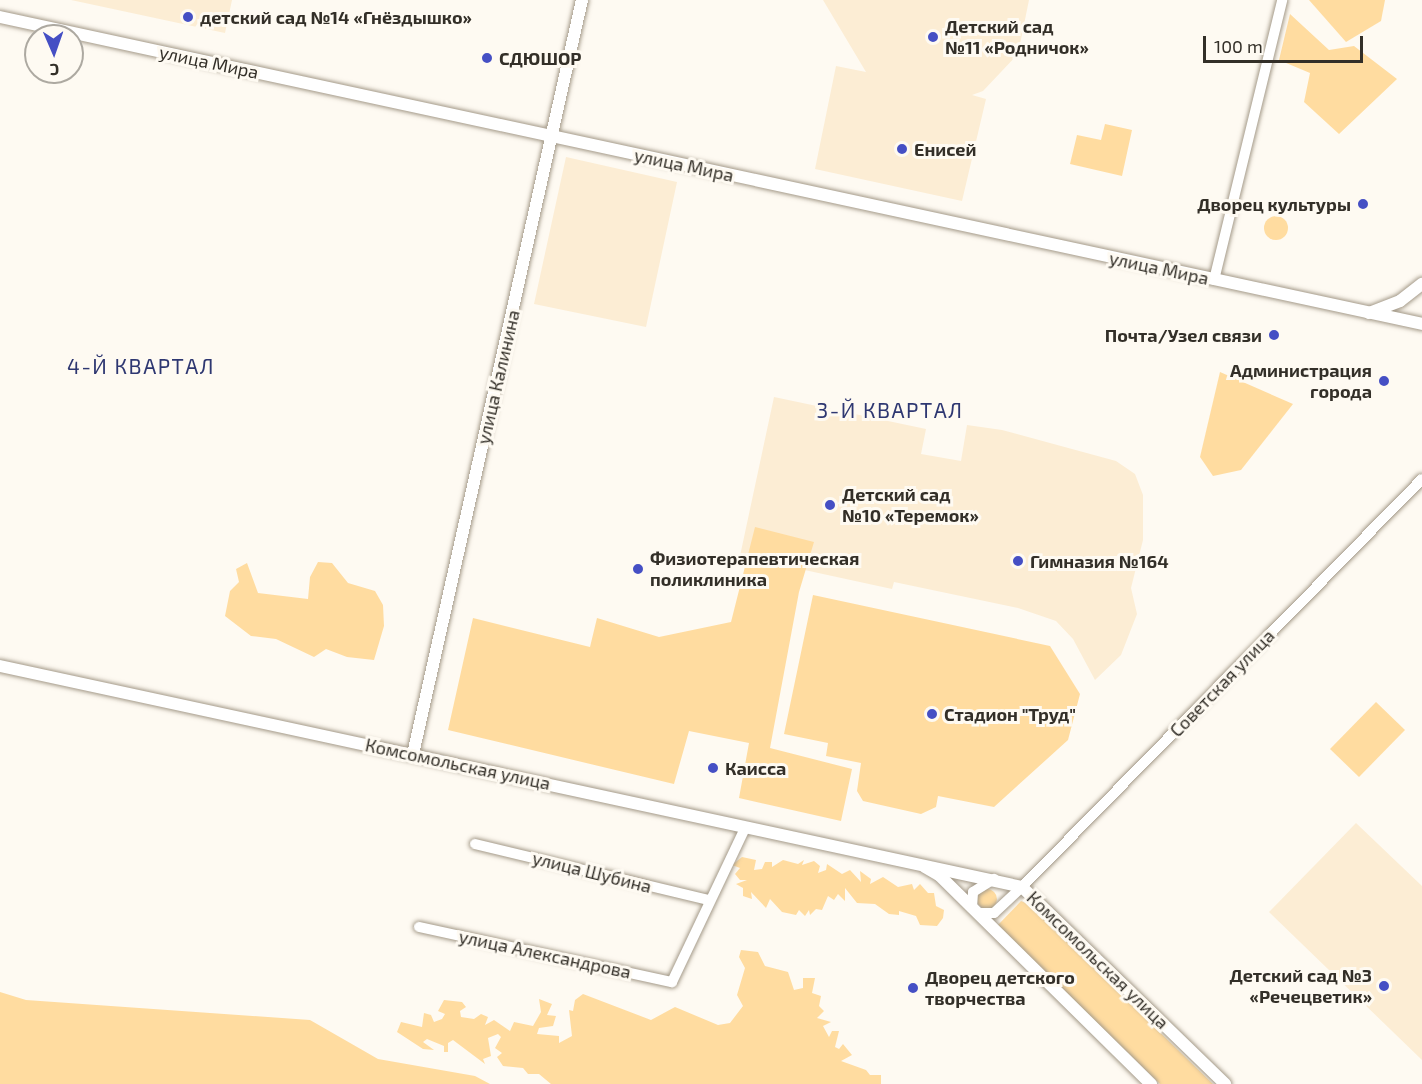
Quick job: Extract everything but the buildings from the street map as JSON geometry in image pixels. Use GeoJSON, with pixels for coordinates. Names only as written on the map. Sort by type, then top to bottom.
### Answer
{"type":"FeatureCollection","features":[{"type":"Feature","properties":{"kind":"street","name":"улица Калинина"},"geometry":{"type":"LineString","coordinates":[[413,754],[582,0]]}},
{"type":"Feature","properties":{"kind":"street"},"geometry":{"type":"LineString","coordinates":[[1214,280],[1282,0]]}},
{"type":"Feature","properties":{"kind":"street","name":"улица Мира"},"geometry":{"type":"LineString","coordinates":[[0,17],[1422,324]]}},
{"type":"Feature","properties":{"kind":"street"},"geometry":{"type":"LineString","coordinates":[[1368,313],[1400,300],[1422,284]]}},
{"type":"Feature","properties":{"kind":"street"},"geometry":{"type":"LineString","coordinates":[[1368,313],[1391,309],[1422,295]]}},
{"type":"Feature","properties":{"kind":"street","name":"Советская улица"},"geometry":{"type":"LineString","coordinates":[[974,910],[994,913],[1022,887],[1422,479]]}},
{"type":"Feature","properties":{"kind":"street","name":"Комсомольская улица"},"geometry":{"type":"LineString","coordinates":[[0,666],[413,754],[744,828],[916,862],[1022,887],[1225,1084]]}},
{"type":"Feature","properties":{"kind":"street"},"geometry":{"type":"LineString","coordinates":[[708,900],[744,828]]}},
{"type":"Feature","properties":{"kind":"street","name":"улица Шубина"},"geometry":{"type":"LineString","coordinates":[[475,844],[708,900]]}},
{"type":"Feature","properties":{"kind":"street","name":"Комсомольская улица"},"geometry":{"type":"LineString","coordinates":[[916,862],[939,875],[1151,1084]]}},
{"type":"Feature","properties":{"kind":"street"},"geometry":{"type":"LineString","coordinates":[[974,910],[973,892],[994,879]]}},
{"type":"Feature","properties":{"kind":"street","name":"улица Александрова"},"geometry":{"type":"LineString","coordinates":[[419,927],[672,982],[708,900]]}},
{"type":"Feature","properties":{"kind":"shaded area","name":"детский сад №14 «Гнёздышко»"},"geometry":{"type":"Polygon","coordinates":[[[71,0],[232,0],[225,33],[71,0]]]}},
{"type":"Feature","properties":{"kind":"shaded area"},"geometry":{"type":"Polygon","coordinates":[[[823,0],[1029,0],[1018,54],[983,91],[972,95],[986,99],[962,201],[815,169],[836,66],[866,72],[823,0]]]}},
{"type":"Feature","properties":{"kind":"shaded area"},"geometry":{"type":"Polygon","coordinates":[[[1309,0],[1385,0],[1381,21],[1346,42],[1309,0]]]}},
{"type":"Feature","properties":{"kind":"shaded area"},"geometry":{"type":"Polygon","coordinates":[[[1290,14],[1329,50],[1354,46],[1397,79],[1339,134],[1304,102],[1310,73],[1279,60],[1290,14]]]}},
{"type":"Feature","properties":{"kind":"shaded area"},"geometry":{"type":"Polygon","coordinates":[[[1105,124],[1132,130],[1122,176],[1070,164],[1077,135],[1101,140],[1105,124]]]}},
{"type":"Feature","properties":{"kind":"shaded area"},"geometry":{"type":"Polygon","coordinates":[[[566,157],[677,182],[646,327],[534,304],[566,157]]]}},
{"type":"Feature","properties":{"kind":"shaded area"},"geometry":{"type":"Polygon","coordinates":[[[1276,216],[1285,219],[1288,228],[1285,237],[1276,240],[1267,237],[1264,228],[1267,219],[1276,216]]]}},
{"type":"Feature","properties":{"kind":"shaded area"},"geometry":{"type":"Polygon","coordinates":[[[1220,372],[1293,404],[1241,470],[1213,476],[1200,457],[1220,372]]]}},
{"type":"Feature","properties":{"kind":"shaded area","name":"Гимназия №164"},"geometry":{"type":"Polygon","coordinates":[[[774,397],[926,429],[921,454],[961,461],[967,425],[1002,430],[1116,461],[1135,474],[1143,495],[1143,540],[1131,588],[1137,614],[1121,655],[1095,680],[1073,639],[1056,621],[1018,608],[894,582],[892,589],[740,556],[774,397]]]}},
{"type":"Feature","properties":{"kind":"shaded area"},"geometry":{"type":"Polygon","coordinates":[[[755,527],[814,542],[799,592],[770,748],[852,769],[841,821],[739,798],[749,743],[689,731],[674,784],[448,730],[473,618],[590,647],[597,618],[659,637],[731,622],[755,527]]]}},
{"type":"Feature","properties":{"kind":"shaded area"},"geometry":{"type":"Polygon","coordinates":[[[318,562],[332,563],[348,583],[375,591],[383,605],[384,626],[374,660],[347,657],[326,649],[314,657],[276,639],[251,636],[225,616],[230,591],[239,582],[236,569],[247,563],[258,593],[308,599],[310,577],[318,562]]]}},
{"type":"Feature","properties":{"kind":"shaded area","name":"Стадион \"Труд\""},"geometry":{"type":"Polygon","coordinates":[[[813,595],[1050,646],[1080,694],[1068,740],[994,807],[938,796],[936,807],[921,814],[863,801],[857,791],[861,763],[826,756],[828,743],[784,734],[813,595]]]}},
{"type":"Feature","properties":{"kind":"shaded area"},"geometry":{"type":"Polygon","coordinates":[[[1376,702],[1405,730],[1359,777],[1330,749],[1376,702]]]}},
{"type":"Feature","properties":{"kind":"shaded area","name":"Детский сад №3 «Речецветик»"},"geometry":{"type":"Polygon","coordinates":[[[1356,823],[1422,886],[1422,1060],[1269,912],[1356,823]]]}},
{"type":"Feature","properties":{"kind":"shaded area"},"geometry":{"type":"Polygon","coordinates":[[[742,857],[756,860],[754,870],[762,869],[765,862],[772,862],[772,867],[783,860],[798,864],[804,860],[802,865],[814,861],[820,866],[818,873],[826,870],[827,864],[842,874],[850,870],[861,882],[860,871],[871,879],[870,884],[883,877],[898,887],[912,884],[914,890],[920,884],[928,893],[934,893],[936,906],[944,910],[943,918],[937,926],[920,925],[916,916],[899,911],[899,915],[889,914],[875,904],[857,903],[845,888],[845,901],[838,894],[834,900],[828,896],[822,910],[816,909],[810,915],[809,910],[805,916],[799,910],[796,915],[782,912],[770,899],[766,908],[751,892],[752,899],[743,896],[743,888],[736,884],[747,880],[740,880],[735,874],[740,868],[732,865],[742,857]]]}},
{"type":"Feature","properties":{"kind":"shaded area"},"geometry":{"type":"Polygon","coordinates":[[[987,889],[994,892],[997,899],[994,906],[987,909],[980,906],[977,899],[980,892],[987,889]]]}},
{"type":"Feature","properties":{"kind":"shaded area"},"geometry":{"type":"Polygon","coordinates":[[[1021,901],[1028,904],[1213,1084],[1160,1084],[997,926],[1021,901]]]}},
{"type":"Feature","properties":{"kind":"shaded area"},"geometry":{"type":"Polygon","coordinates":[[[741,950],[758,952],[765,966],[788,972],[794,990],[803,988],[803,978],[815,978],[812,993],[821,996],[819,1006],[824,1011],[817,1018],[831,1022],[823,1026],[829,1037],[832,1031],[839,1031],[835,1047],[839,1049],[843,1044],[852,1055],[841,1061],[866,1070],[870,1075],[881,1075],[881,1084],[551,1084],[539,1074],[528,1074],[523,1068],[503,1066],[497,1057],[502,1053],[495,1048],[501,1037],[498,1034],[488,1038],[491,1056],[483,1059],[485,1064],[453,1040],[448,1043],[448,1052],[444,1052],[444,1046],[427,1039],[423,1042],[434,1050],[423,1049],[397,1032],[401,1022],[422,1027],[424,1013],[431,1015],[434,1022],[442,1019],[445,1014],[438,1011],[444,1000],[462,1002],[466,1007],[460,1011],[461,1017],[474,1019],[481,1014],[488,1017],[485,1025],[494,1020],[510,1031],[514,1022],[533,1026],[541,1012],[539,999],[552,1004],[547,1015],[556,1016],[553,1026],[539,1028],[537,1034],[559,1036],[559,1043],[572,1036],[569,1010],[573,1011],[575,1000],[583,994],[651,1020],[675,1007],[718,1025],[730,1023],[743,1006],[737,995],[745,968],[739,957],[741,950]]]}},
{"type":"Feature","properties":{"kind":"shaded area"},"geometry":{"type":"Polygon","coordinates":[[[0,992],[26,1000],[310,1020],[378,1059],[475,1076],[490,1084],[0,1084],[0,992]]]}},
{"type":"Feature","properties":{"kind":"place","name":"детский сад №14 «Гнёздышко»"},"geometry":{"type":"Point","coordinates":[188,17]}},
{"type":"Feature","properties":{"kind":"place","name":"Детский сад №11 «Родничок»"},"geometry":{"type":"Point","coordinates":[933,37]}},
{"type":"Feature","properties":{"kind":"place","name":"СДЮШОР"},"geometry":{"type":"Point","coordinates":[487,58]}},
{"type":"Feature","properties":{"kind":"place","name":"Енисей"},"geometry":{"type":"Point","coordinates":[902,149]}},
{"type":"Feature","properties":{"kind":"place","name":"Дворец культуры"},"geometry":{"type":"Point","coordinates":[1363,204]}},
{"type":"Feature","properties":{"kind":"place","name":"Почта/Узел связи"},"geometry":{"type":"Point","coordinates":[1274,335]}},
{"type":"Feature","properties":{"kind":"place","name":"Администрация города"},"geometry":{"type":"Point","coordinates":[1384,381]}},
{"type":"Feature","properties":{"kind":"place","name":"Детский сад №10 «Теремок»"},"geometry":{"type":"Point","coordinates":[830,505]}},
{"type":"Feature","properties":{"kind":"place","name":"Гимназия №164"},"geometry":{"type":"Point","coordinates":[1018,561]}},
{"type":"Feature","properties":{"kind":"place","name":"Физиотерапевтическая поликлиника"},"geometry":{"type":"Point","coordinates":[638,569]}},
{"type":"Feature","properties":{"kind":"place","name":"Стадион \"Труд\""},"geometry":{"type":"Point","coordinates":[932,714]}},
{"type":"Feature","properties":{"kind":"place","name":"Каисса"},"geometry":{"type":"Point","coordinates":[713,768]}},
{"type":"Feature","properties":{"kind":"place","name":"Детский сад №3 «Речецветик»"},"geometry":{"type":"Point","coordinates":[1384,986]}},
{"type":"Feature","properties":{"kind":"place","name":"Дворец детского творчества"},"geometry":{"type":"Point","coordinates":[913,988]}},
{"type":"Feature","properties":{"kind":"district","name":"4-Й КВАРТАЛ"},"geometry":{"type":"Point","coordinates":[141,366]}},
{"type":"Feature","properties":{"kind":"district","name":"3-Й КВАРТАЛ"},"geometry":{"type":"Point","coordinates":[890,410]}}]}
